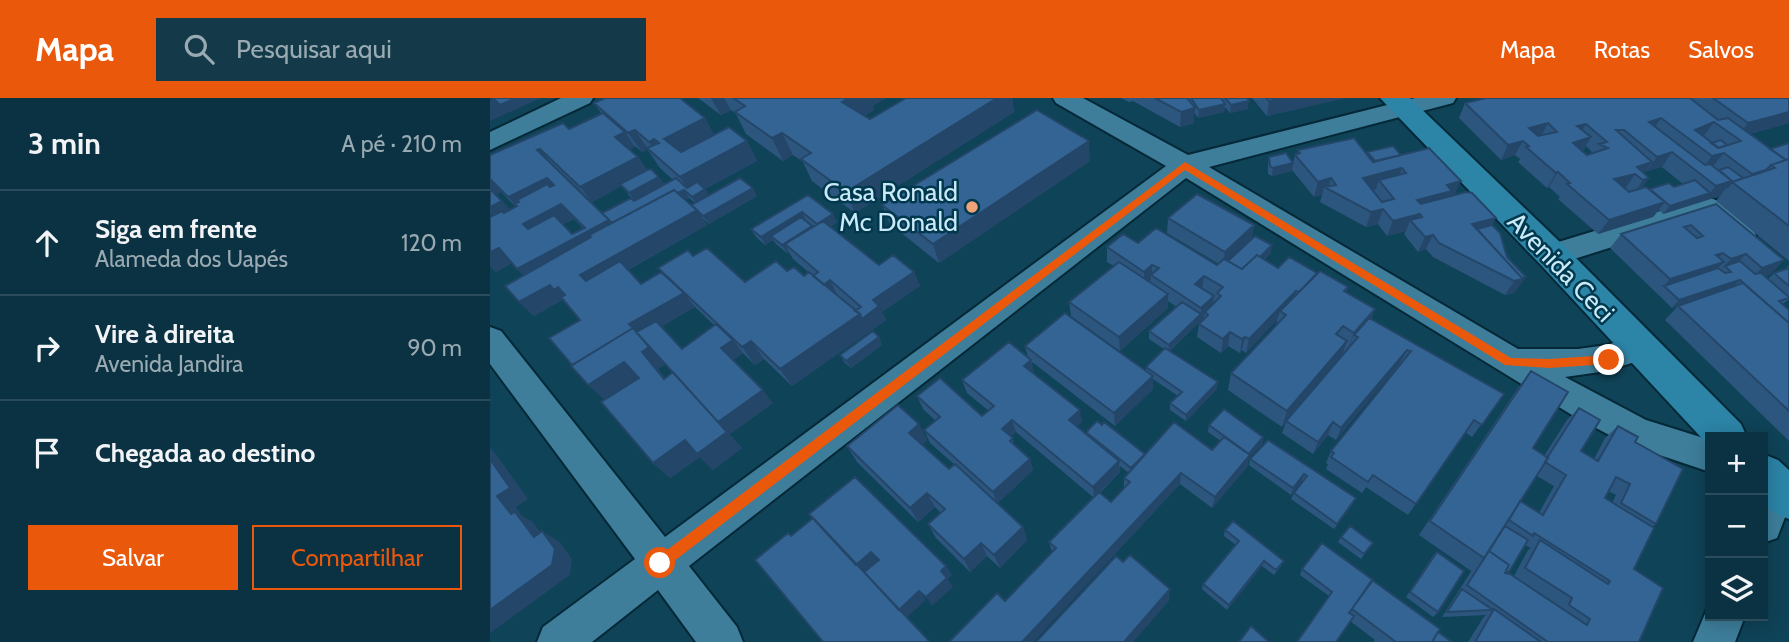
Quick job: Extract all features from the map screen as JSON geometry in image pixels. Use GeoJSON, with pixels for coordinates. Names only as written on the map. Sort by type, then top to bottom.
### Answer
{"type":"FeatureCollection","features":[{"type":"Feature","properties":{"kind":"street"},"geometry":{"type":"LineString","coordinates":[[490,142],[582,98]]}},
{"type":"Feature","properties":{"kind":"street"},"geometry":{"type":"LineString","coordinates":[[1065,98],[1185,165],[1509,362],[1636,432],[1705,454]]}},
{"type":"Feature","properties":{"kind":"street"},"geometry":{"type":"LineString","coordinates":[[558,642],[1185,165],[1399,103],[1444,98]]}},
{"type":"Feature","properties":{"kind":"street","name":"Avenida Ceci"},"geometry":{"type":"LineString","coordinates":[[1399,103],[1552,255],[1638,348],[1722,432]]}},
{"type":"Feature","properties":{"kind":"street"},"geometry":{"type":"LineString","coordinates":[[1552,255],[1706,207],[1712,208],[1762,252]]}},
{"type":"Feature","properties":{"kind":"street"},"geometry":{"type":"LineString","coordinates":[[490,340],[722,642]]}},
{"type":"Feature","properties":{"kind":"street"},"geometry":{"type":"LineString","coordinates":[[1509,362],[1588,363],[1609,360],[1638,348]]}},
{"type":"Feature","properties":{"kind":"street"},"geometry":{"type":"LineString","coordinates":[[1714,642],[1723,621]]}},
{"type":"Feature","properties":{"kind":"building"},"geometry":{"type":"Polygon","coordinates":[[[493,98],[516,98],[500,105],[493,98]]]}},
{"type":"Feature","properties":{"kind":"building"},"geometry":{"type":"Polygon","coordinates":[[[605,98],[680,98],[705,118],[664,139],[681,152],[729,127],[747,141],[680,177],[647,148],[659,143],[654,139],[649,142],[635,130],[628,133],[594,103],[605,98]]]}},
{"type":"Feature","properties":{"kind":"building"},"geometry":{"type":"Polygon","coordinates":[[[733,98],[849,98],[842,102],[870,119],[906,98],[997,98],[846,192],[801,159],[811,153],[782,133],[772,138],[735,112],[745,106],[733,98]]]}},
{"type":"Feature","properties":{"kind":"building"},"geometry":{"type":"Polygon","coordinates":[[[1155,98],[1187,98],[1195,108],[1181,112],[1155,98]]]}},
{"type":"Feature","properties":{"kind":"building"},"geometry":{"type":"Polygon","coordinates":[[[1191,98],[1221,98],[1225,104],[1199,110],[1191,98]]]}},
{"type":"Feature","properties":{"kind":"building"},"geometry":{"type":"Polygon","coordinates":[[[1225,98],[1247,98],[1249,101],[1231,105],[1225,98]]]}},
{"type":"Feature","properties":{"kind":"building"},"geometry":{"type":"Polygon","coordinates":[[[1486,98],[1690,98],[1718,120],[1728,118],[1786,160],[1752,174],[1724,153],[1712,156],[1661,118],[1649,122],[1705,165],[1710,164],[1732,181],[1716,186],[1672,152],[1657,157],[1624,130],[1616,130],[1652,162],[1637,167],[1649,178],[1643,180],[1635,174],[1614,179],[1629,192],[1646,187],[1665,202],[1609,220],[1567,184],[1570,183],[1558,172],[1526,147],[1529,146],[1523,141],[1508,145],[1465,103],[1486,98]],[[1714,122],[1695,130],[1719,148],[1741,141],[1714,122]],[[1548,123],[1529,128],[1538,136],[1557,132],[1548,123]],[[1586,124],[1577,126],[1591,137],[1573,143],[1587,155],[1608,148],[1599,144],[1607,142],[1586,124]]]}},
{"type":"Feature","properties":{"kind":"building"},"geometry":{"type":"Polygon","coordinates":[[[1713,98],[1788,98],[1789,112],[1748,123],[1713,98]]]}},
{"type":"Feature","properties":{"kind":"building"},"geometry":{"type":"Polygon","coordinates":[[[1037,110],[1089,141],[933,244],[882,205],[1037,110]]]}},
{"type":"Feature","properties":{"kind":"building"},"geometry":{"type":"Polygon","coordinates":[[[603,113],[625,132],[615,137],[638,157],[580,187],[540,149],[537,150],[609,220],[517,269],[499,248],[490,252],[490,217],[517,206],[514,204],[519,202],[517,200],[547,184],[550,187],[554,185],[547,178],[508,197],[490,179],[490,155],[563,123],[569,129],[603,113]],[[561,204],[523,224],[528,229],[554,215],[572,234],[585,228],[561,204]]]}},
{"type":"Feature","properties":{"kind":"building"},"geometry":{"type":"Polygon","coordinates":[[[1354,138],[1373,162],[1429,148],[1461,181],[1447,185],[1452,191],[1417,200],[1421,204],[1466,192],[1472,193],[1496,218],[1472,224],[1523,279],[1514,281],[1439,243],[1433,235],[1425,237],[1410,220],[1422,217],[1420,214],[1393,221],[1383,209],[1371,212],[1324,187],[1336,185],[1331,178],[1318,182],[1295,155],[1300,153],[1298,150],[1354,138]],[[1402,168],[1363,178],[1382,202],[1394,199],[1379,180],[1406,173],[1402,168]]]}},
{"type":"Feature","properties":{"kind":"building"},"geometry":{"type":"Polygon","coordinates":[[[1721,140],[1727,145],[1718,148],[1711,143],[1721,140]]]}},
{"type":"Feature","properties":{"kind":"building"},"geometry":{"type":"Polygon","coordinates":[[[1789,143],[1789,159],[1786,160],[1770,149],[1789,143]]]}},
{"type":"Feature","properties":{"kind":"building"},"geometry":{"type":"Polygon","coordinates":[[[1393,146],[1401,155],[1375,161],[1367,152],[1393,146]]]}},
{"type":"Feature","properties":{"kind":"building"},"geometry":{"type":"Polygon","coordinates":[[[1286,153],[1293,163],[1273,168],[1270,166],[1269,157],[1286,153]]]}},
{"type":"Feature","properties":{"kind":"building"},"geometry":{"type":"Polygon","coordinates":[[[1789,159],[1789,226],[1732,182],[1775,168],[1771,165],[1789,159]]]}},
{"type":"Feature","properties":{"kind":"building"},"geometry":{"type":"Polygon","coordinates":[[[1728,167],[1743,178],[1732,182],[1727,188],[1732,181],[1719,170],[1728,167]]]}},
{"type":"Feature","properties":{"kind":"building"},"geometry":{"type":"Polygon","coordinates":[[[651,169],[657,178],[629,193],[620,184],[647,170],[651,169]]]}},
{"type":"Feature","properties":{"kind":"building"},"geometry":{"type":"Polygon","coordinates":[[[676,178],[687,188],[697,182],[705,189],[692,197],[684,190],[678,193],[674,190],[612,223],[602,213],[631,198],[634,201],[676,178]]]}},
{"type":"Feature","properties":{"kind":"building"},"geometry":{"type":"Polygon","coordinates":[[[740,178],[753,188],[703,216],[691,205],[740,178]]]}},
{"type":"Feature","properties":{"kind":"building"},"geometry":{"type":"Polygon","coordinates":[[[1695,180],[1710,193],[1670,206],[1650,189],[1669,183],[1674,187],[1695,180]]]}},
{"type":"Feature","properties":{"kind":"building"},"geometry":{"type":"Polygon","coordinates":[[[490,189],[502,201],[490,207],[490,189]]]}},
{"type":"Feature","properties":{"kind":"building"},"geometry":{"type":"Polygon","coordinates":[[[674,190],[697,210],[580,275],[586,281],[620,261],[641,284],[661,272],[684,293],[629,324],[633,328],[572,365],[549,338],[580,320],[561,297],[565,295],[558,287],[554,290],[550,285],[519,302],[505,286],[591,237],[589,235],[674,190]]]}},
{"type":"Feature","properties":{"kind":"building"},"geometry":{"type":"Polygon","coordinates":[[[1197,194],[1254,225],[1225,252],[1168,218],[1197,194]]]}},
{"type":"Feature","properties":{"kind":"building"},"geometry":{"type":"Polygon","coordinates":[[[808,195],[833,214],[817,224],[802,212],[761,237],[751,229],[808,195]]]}},
{"type":"Feature","properties":{"kind":"building"},"geometry":{"type":"Polygon","coordinates":[[[1716,204],[1784,260],[1762,268],[1746,254],[1731,259],[1723,253],[1716,255],[1724,262],[1670,279],[1621,234],[1716,204]],[[1691,225],[1684,227],[1697,238],[1703,236],[1691,225]]]}},
{"type":"Feature","properties":{"kind":"building"},"geometry":{"type":"Polygon","coordinates":[[[801,217],[812,226],[782,245],[771,236],[801,217]]]}},
{"type":"Feature","properties":{"kind":"building"},"geometry":{"type":"Polygon","coordinates":[[[823,221],[879,265],[893,255],[914,272],[873,300],[879,306],[862,319],[855,311],[861,307],[830,280],[824,285],[813,276],[818,272],[785,244],[823,221]]]}},
{"type":"Feature","properties":{"kind":"building"},"geometry":{"type":"Polygon","coordinates":[[[1492,225],[1500,233],[1507,257],[1526,277],[1522,278],[1477,229],[1492,225]]]}},
{"type":"Feature","properties":{"kind":"building"},"geometry":{"type":"Polygon","coordinates":[[[1156,228],[1217,265],[1224,259],[1242,269],[1257,255],[1278,268],[1289,257],[1317,273],[1249,339],[1242,339],[1230,332],[1223,339],[1199,324],[1208,315],[1205,312],[1221,296],[1217,293],[1223,287],[1204,276],[1195,284],[1214,296],[1201,308],[1151,275],[1159,268],[1152,265],[1144,272],[1107,247],[1123,234],[1138,243],[1156,228]]]}},
{"type":"Feature","properties":{"kind":"building"},"geometry":{"type":"Polygon","coordinates":[[[1255,236],[1272,245],[1242,269],[1228,261],[1255,236]]]}},
{"type":"Feature","properties":{"kind":"building"},"geometry":{"type":"Polygon","coordinates":[[[707,248],[745,282],[776,261],[787,271],[794,267],[804,276],[809,272],[860,314],[780,369],[751,341],[742,347],[658,268],[688,250],[693,256],[707,248]]]}},
{"type":"Feature","properties":{"kind":"building"},"geometry":{"type":"Polygon","coordinates":[[[1740,261],[1755,274],[1761,273],[1789,297],[1779,301],[1789,310],[1789,323],[1740,280],[1679,300],[1664,286],[1718,268],[1725,273],[1731,272],[1725,266],[1740,261]]]}},
{"type":"Feature","properties":{"kind":"building"},"geometry":{"type":"Polygon","coordinates":[[[1119,262],[1168,294],[1119,337],[1069,302],[1119,262]]]}},
{"type":"Feature","properties":{"kind":"building"},"geometry":{"type":"Polygon","coordinates":[[[1789,268],[1789,286],[1774,273],[1789,268]]]}},
{"type":"Feature","properties":{"kind":"building"},"geometry":{"type":"Polygon","coordinates":[[[1320,271],[1348,287],[1344,291],[1375,309],[1354,333],[1343,326],[1336,334],[1347,341],[1287,411],[1231,373],[1286,315],[1280,311],[1320,271]]]}},
{"type":"Feature","properties":{"kind":"building"},"geometry":{"type":"Polygon","coordinates":[[[1743,283],[1789,323],[1789,411],[1678,306],[1743,283]]]}},
{"type":"Feature","properties":{"kind":"building"},"geometry":{"type":"Polygon","coordinates":[[[1182,302],[1201,314],[1169,345],[1149,331],[1182,302]]]}},
{"type":"Feature","properties":{"kind":"building"},"geometry":{"type":"Polygon","coordinates":[[[1065,313],[1153,376],[1114,413],[1025,346],[1065,313]]]}},
{"type":"Feature","properties":{"kind":"building"},"geometry":{"type":"Polygon","coordinates":[[[1369,318],[1504,394],[1482,425],[1474,420],[1416,504],[1373,475],[1368,482],[1331,457],[1334,453],[1331,451],[1411,351],[1407,350],[1341,428],[1333,422],[1318,442],[1286,421],[1358,337],[1354,335],[1369,318]]]}},
{"type":"Feature","properties":{"kind":"building"},"geometry":{"type":"Polygon","coordinates":[[[656,321],[682,349],[716,324],[733,340],[721,348],[763,390],[718,422],[636,332],[656,321]]]}},
{"type":"Feature","properties":{"kind":"building"},"geometry":{"type":"Polygon","coordinates":[[[633,328],[649,347],[642,352],[664,379],[673,372],[727,432],[697,454],[685,440],[653,463],[601,402],[639,378],[624,362],[588,385],[571,366],[633,328]]]}},
{"type":"Feature","properties":{"kind":"building"},"geometry":{"type":"Polygon","coordinates":[[[873,331],[879,337],[846,361],[840,355],[873,331]]]}},
{"type":"Feature","properties":{"kind":"building"},"geometry":{"type":"Polygon","coordinates":[[[1009,342],[1031,360],[1024,366],[1080,410],[1069,420],[1119,461],[1093,487],[1012,420],[1002,429],[1013,438],[1010,441],[1030,459],[993,492],[924,430],[940,417],[917,396],[940,378],[982,416],[994,406],[962,380],[1009,342]]]}},
{"type":"Feature","properties":{"kind":"building"},"geometry":{"type":"Polygon","coordinates":[[[1165,348],[1218,382],[1186,415],[1170,403],[1182,392],[1146,367],[1165,348]]]}},
{"type":"Feature","properties":{"kind":"building"},"geometry":{"type":"Polygon","coordinates":[[[1531,371],[1568,392],[1533,448],[1548,458],[1484,558],[1430,521],[1531,371]]]}},
{"type":"Feature","properties":{"kind":"building"},"geometry":{"type":"Polygon","coordinates":[[[898,405],[919,424],[909,433],[949,469],[955,464],[1023,527],[994,555],[981,543],[964,559],[928,524],[945,509],[927,493],[910,508],[847,446],[898,405]]]}},
{"type":"Feature","properties":{"kind":"building"},"geometry":{"type":"Polygon","coordinates":[[[1579,408],[1600,420],[1581,451],[1598,461],[1618,426],[1638,437],[1635,442],[1683,469],[1656,524],[1621,503],[1630,484],[1616,477],[1605,498],[1654,528],[1634,569],[1663,588],[1639,642],[1548,642],[1467,585],[1489,551],[1509,565],[1505,573],[1587,625],[1590,619],[1569,605],[1572,598],[1525,568],[1540,540],[1608,584],[1610,581],[1509,520],[1520,501],[1543,515],[1566,475],[1545,462],[1579,408]]]}},
{"type":"Feature","properties":{"kind":"building"},"geometry":{"type":"Polygon","coordinates":[[[1224,409],[1263,437],[1249,454],[1209,425],[1224,409]]]}},
{"type":"Feature","properties":{"kind":"building"},"geometry":{"type":"Polygon","coordinates":[[[1097,421],[1102,425],[1104,422],[1145,454],[1131,468],[1087,433],[1097,421]]]}},
{"type":"Feature","properties":{"kind":"building"},"geometry":{"type":"Polygon","coordinates":[[[1174,422],[1212,450],[1224,437],[1250,455],[1215,497],[1181,473],[1022,642],[949,642],[997,593],[1005,601],[1056,548],[1049,542],[1099,492],[1111,502],[1130,482],[1124,478],[1174,422]]]}},
{"type":"Feature","properties":{"kind":"building"},"geometry":{"type":"Polygon","coordinates":[[[1268,440],[1356,498],[1337,524],[1294,493],[1307,476],[1304,474],[1293,488],[1250,459],[1268,440]]]}},
{"type":"Feature","properties":{"kind":"building"},"geometry":{"type":"Polygon","coordinates":[[[490,459],[510,488],[497,496],[511,514],[515,512],[534,537],[542,531],[555,549],[552,565],[490,610],[490,459]]]}},
{"type":"Feature","properties":{"kind":"building"},"geometry":{"type":"Polygon","coordinates":[[[855,477],[946,566],[941,571],[947,578],[926,597],[919,591],[899,610],[864,572],[879,560],[871,552],[856,565],[809,514],[855,477]]]}},
{"type":"Feature","properties":{"kind":"building"},"geometry":{"type":"Polygon","coordinates":[[[813,518],[930,642],[823,642],[755,560],[788,533],[791,536],[813,518]]]}},
{"type":"Feature","properties":{"kind":"building"},"geometry":{"type":"Polygon","coordinates":[[[1233,521],[1284,561],[1276,570],[1264,561],[1229,605],[1203,584],[1239,541],[1225,530],[1233,521]]]}},
{"type":"Feature","properties":{"kind":"building"},"geometry":{"type":"Polygon","coordinates":[[[1350,526],[1373,543],[1364,554],[1341,537],[1350,526]]]}},
{"type":"Feature","properties":{"kind":"building"},"geometry":{"type":"Polygon","coordinates":[[[1505,526],[1528,540],[1509,572],[1506,571],[1509,565],[1489,551],[1505,526]]]}},
{"type":"Feature","properties":{"kind":"building"},"geometry":{"type":"Polygon","coordinates":[[[1322,543],[1373,580],[1349,613],[1354,616],[1336,642],[1297,642],[1332,592],[1302,569],[1322,543]]]}},
{"type":"Feature","properties":{"kind":"building"},"geometry":{"type":"Polygon","coordinates":[[[1437,552],[1464,571],[1438,612],[1410,592],[1437,552]]]}},
{"type":"Feature","properties":{"kind":"building"},"geometry":{"type":"Polygon","coordinates":[[[1130,555],[1170,589],[1124,642],[1036,642],[1116,556],[1123,562],[1130,555]]]}},
{"type":"Feature","properties":{"kind":"building"},"geometry":{"type":"Polygon","coordinates":[[[1372,580],[1440,629],[1432,642],[1396,642],[1352,609],[1372,580]]]}},
{"type":"Feature","properties":{"kind":"building"},"geometry":{"type":"Polygon","coordinates":[[[1462,589],[1493,610],[1447,612],[1462,589]]]}},
{"type":"Feature","properties":{"kind":"building"},"geometry":{"type":"Polygon","coordinates":[[[1494,609],[1541,642],[1475,642],[1494,609]]]}},
{"type":"Feature","properties":{"kind":"building"},"geometry":{"type":"Polygon","coordinates":[[[1251,626],[1269,642],[1239,642],[1251,626]]]}},
{"type":"Feature","properties":{"kind":"building"},"geometry":{"type":"Polygon","coordinates":[[[1438,632],[1452,642],[1432,642],[1438,632]]]}},
{"type":"Feature","properties":{"kind":"place","name":"Casa Ronald Mc Donald"},"geometry":{"type":"Point","coordinates":[972,207]}},
{"type":"Feature","properties":{"kind":"route"},"geometry":{"type":"LineString","coordinates":[[660,563],[1185,165],[1509,362],[1549,364],[1609,360]]}}]}
